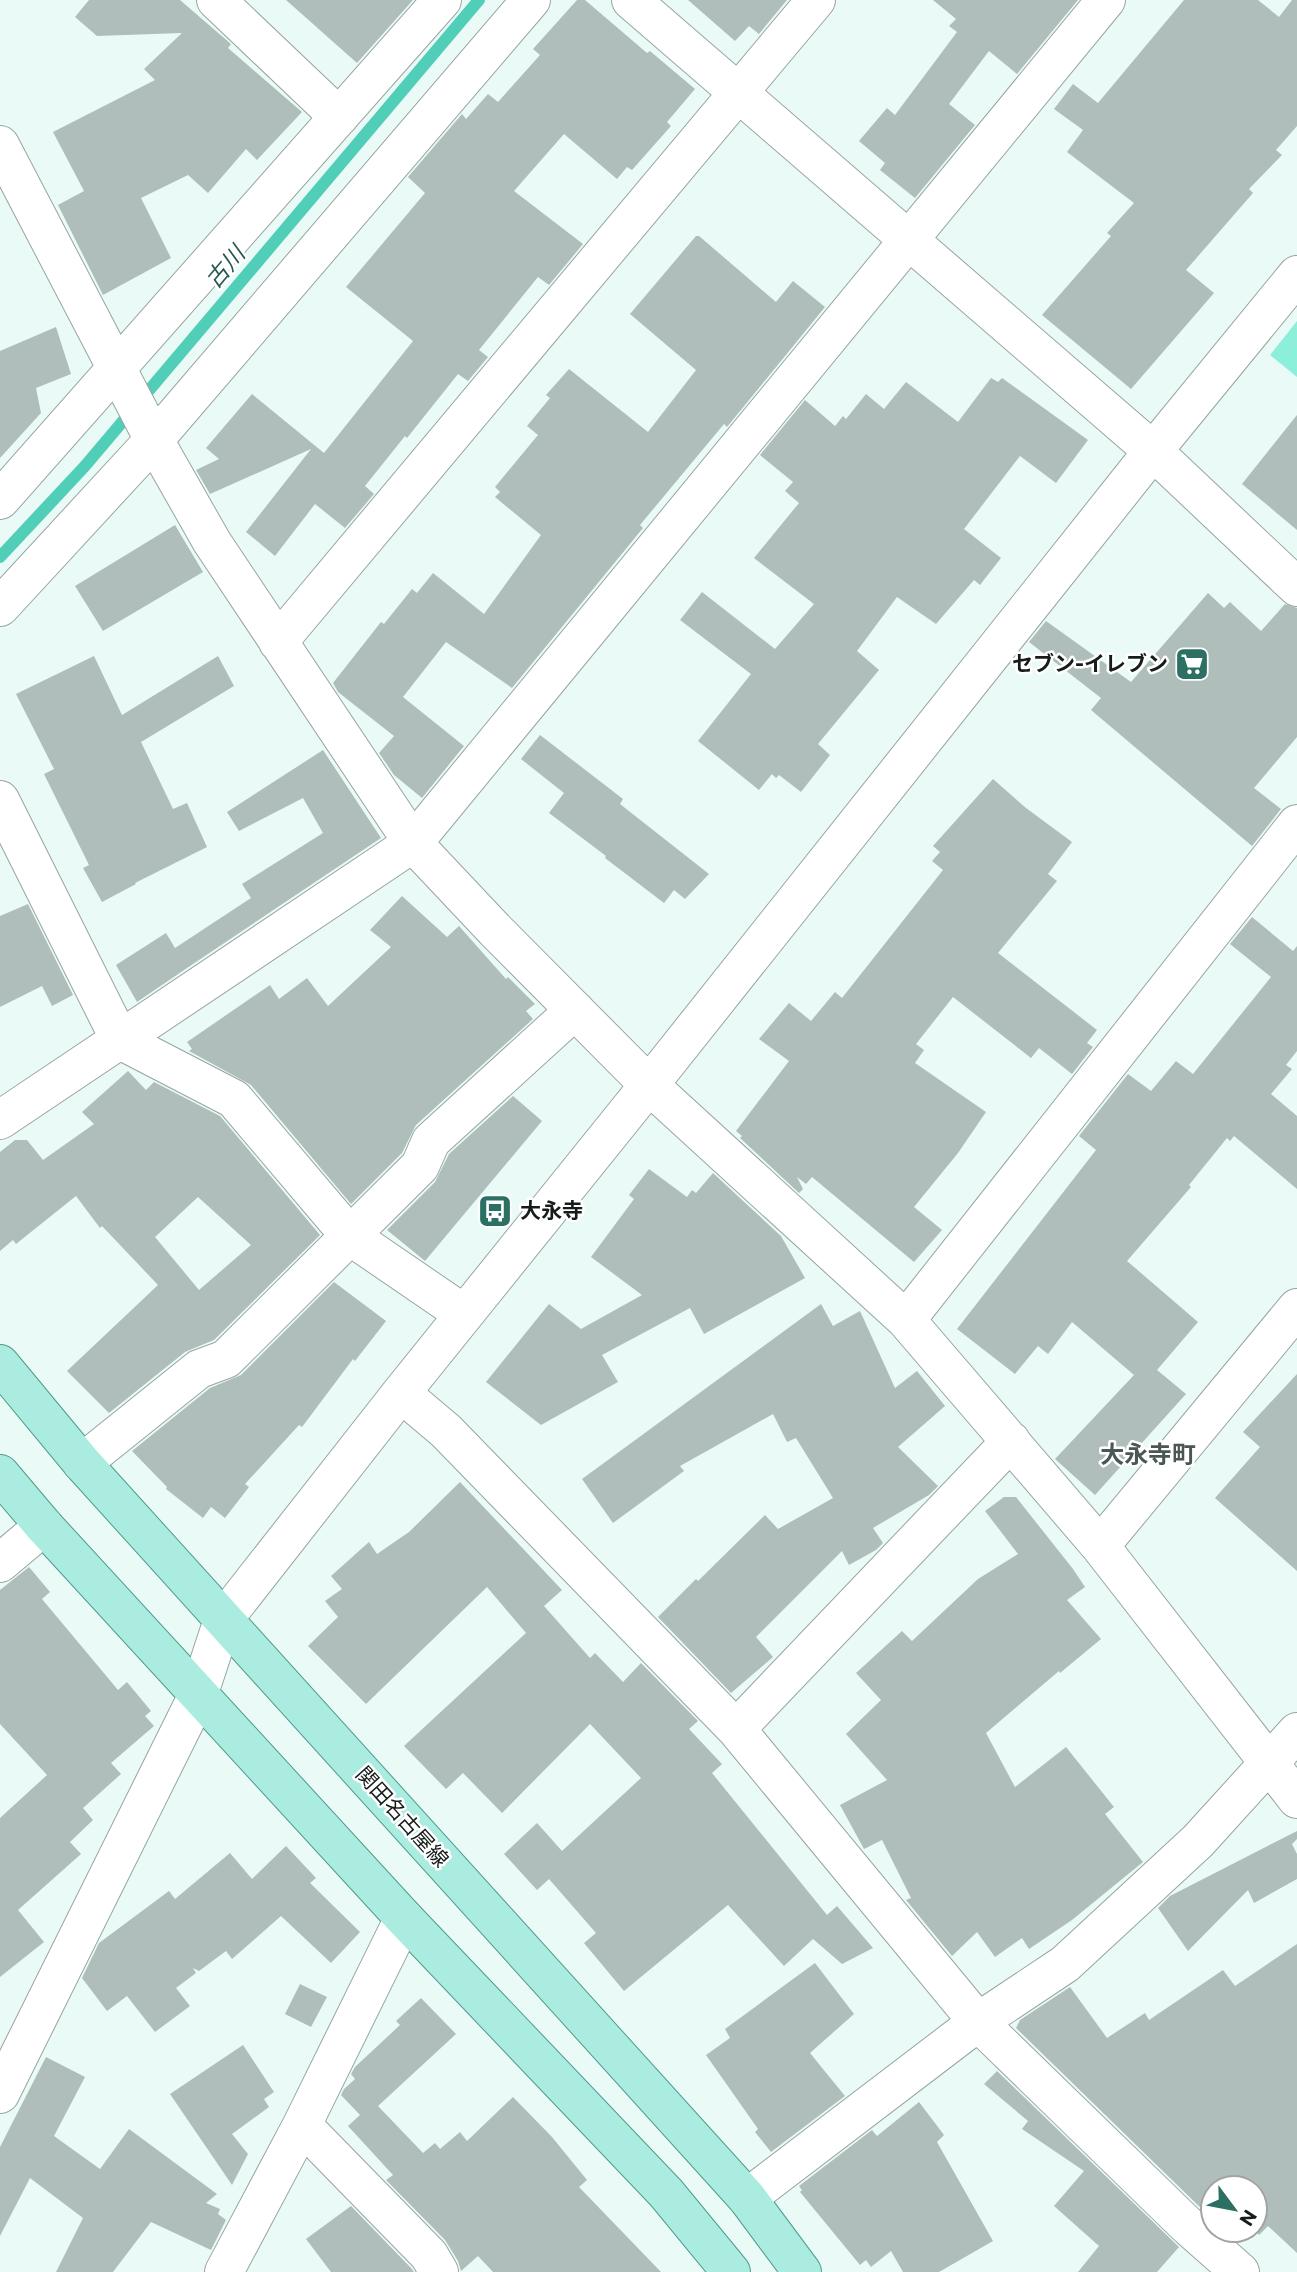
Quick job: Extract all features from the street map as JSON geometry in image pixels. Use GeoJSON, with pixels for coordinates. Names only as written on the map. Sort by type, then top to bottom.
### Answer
{"type":"FeatureCollection","features":[{"type":"Feature","properties":{"kind":"main road","name":"関田名古屋線"},"geometry":{"type":"LineString","coordinates":[[0,1364],[82,1463],[747,2198],[802,2272]]}},
{"type":"Feature","properties":{"kind":"main road"},"geometry":{"type":"LineString","coordinates":[[0,1474],[44,1526],[404,1918],[666,2193],[731,2272]]}},
{"type":"Feature","properties":{"kind":"street"},"geometry":{"type":"LineString","coordinates":[[216,0],[339,117]]}},
{"type":"Feature","properties":{"kind":"street"},"geometry":{"type":"LineString","coordinates":[[0,500],[442,0]]}},
{"type":"Feature","properties":{"kind":"street"},"geometry":{"type":"LineString","coordinates":[[0,607],[154,440],[531,0]]}},
{"type":"Feature","properties":{"kind":"street"},"geometry":{"type":"LineString","coordinates":[[631,0],[1153,451],[1297,587]]}},
{"type":"Feature","properties":{"kind":"street"},"geometry":{"type":"LineString","coordinates":[[278,642],[816,0]]}},
{"type":"Feature","properties":{"kind":"street"},"geometry":{"type":"LineString","coordinates":[[0,1120],[286,931],[413,843],[1106,0]]}},
{"type":"Feature","properties":{"kind":"street"},"geometry":{"type":"LineString","coordinates":[[0,145],[116,369],[212,542],[413,843],[649,1085],[906,1320],[1100,1546],[1297,1799]]}},
{"type":"Feature","properties":{"kind":"street"},"geometry":{"type":"LineString","coordinates":[[0,2094],[199,1693],[223,1620],[1153,451],[1297,275]]}},
{"type":"Feature","properties":{"kind":"street"},"geometry":{"type":"LineString","coordinates":[[0,800],[120,1040],[234,1099],[350,1237],[464,1314]]}},
{"type":"Feature","properties":{"kind":"street"},"geometry":{"type":"LineString","coordinates":[[906,1320],[1297,824]]}},
{"type":"Feature","properties":{"kind":"street"},"geometry":{"type":"LineString","coordinates":[[82,1463],[199,1369],[226,1359],[421,1166],[431,1141],[575,1010]]}},
{"type":"Feature","properties":{"kind":"street"},"geometry":{"type":"LineString","coordinates":[[1100,1546],[1297,1308]]}},
{"type":"Feature","properties":{"kind":"street"},"geometry":{"type":"LineString","coordinates":[[401,1393],[455,1440],[736,1729],[978,2022],[1189,2227],[1240,2272]]}},
{"type":"Feature","properties":{"kind":"street"},"geometry":{"type":"LineString","coordinates":[[736,1729],[1011,1441]]}},
{"type":"Feature","properties":{"kind":"street"},"geometry":{"type":"LineString","coordinates":[[0,1563],[44,1526]]}},
{"type":"Feature","properties":{"kind":"street"},"geometry":{"type":"LineString","coordinates":[[747,2198],[978,2022],[1065,1964],[1198,1841],[1297,1732]]}},
{"type":"Feature","properties":{"kind":"street"},"geometry":{"type":"LineString","coordinates":[[224,2272],[302,2124],[404,1918]]}},
{"type":"Feature","properties":{"kind":"street"},"geometry":{"type":"LineString","coordinates":[[302,2124],[429,2255],[439,2272]]}},
{"type":"Feature","properties":{"kind":"green space"},"geometry":{"type":"Polygon","coordinates":[[[1297,321],[1297,377],[1270,355],[1297,321]]]}},
{"type":"Feature","properties":{"kind":"building"},"geometry":{"type":"Polygon","coordinates":[[[89,0],[180,0],[231,44],[228,48],[302,112],[257,160],[246,149],[208,193],[188,175],[141,198],[171,258],[103,295],[58,205],[84,191],[53,132],[155,80],[144,69],[182,33],[97,36],[75,17],[89,0]]]}},
{"type":"Feature","properties":{"kind":"building"},"geometry":{"type":"Polygon","coordinates":[[[286,0],[413,0],[357,63],[286,0]]]}},
{"type":"Feature","properties":{"kind":"building"},"geometry":{"type":"Polygon","coordinates":[[[577,0],[585,0],[647,53],[650,51],[695,89],[667,122],[671,126],[632,170],[627,167],[617,179],[564,134],[514,191],[583,244],[549,285],[538,277],[479,350],[488,357],[468,381],[458,374],[365,486],[374,494],[345,528],[315,504],[275,556],[246,532],[311,449],[210,494],[196,470],[219,459],[206,448],[252,394],[324,453],[413,341],[346,287],[425,193],[408,177],[462,114],[466,119],[488,94],[498,102],[540,55],[533,49],[577,0]]]}},
{"type":"Feature","properties":{"kind":"building"},"geometry":{"type":"Polygon","coordinates":[[[688,0],[787,0],[759,34],[749,26],[735,41],[688,0]]]}},
{"type":"Feature","properties":{"kind":"building"},"geometry":{"type":"Polygon","coordinates":[[[933,0],[1078,0],[1017,74],[989,51],[949,104],[975,125],[915,198],[880,170],[885,163],[859,141],[887,108],[895,115],[957,32],[949,26],[956,19],[933,0]]]}},
{"type":"Feature","properties":{"kind":"building"},"geometry":{"type":"Polygon","coordinates":[[[1184,0],[1258,0],[1279,17],[1292,0],[1297,0],[1297,126],[1276,150],[1282,155],[1249,189],[1253,193],[1186,270],[1214,293],[1131,389],[1042,315],[1111,236],[1107,233],[1134,203],[1067,152],[1083,130],[1054,109],[1073,84],[1098,103],[1184,0]]]}},
{"type":"Feature","properties":{"kind":"building"},"geometry":{"type":"Polygon","coordinates":[[[696,236],[776,302],[793,281],[825,307],[727,427],[724,424],[640,525],[643,528],[512,688],[446,642],[403,697],[464,746],[422,798],[394,775],[379,753],[394,736],[338,692],[333,683],[381,622],[384,624],[412,589],[417,593],[433,573],[484,614],[541,535],[495,497],[500,492],[495,487],[538,435],[527,426],[550,398],[546,395],[569,369],[648,432],[696,370],[630,314],[696,236]]]}},
{"type":"Feature","properties":{"kind":"building"},"geometry":{"type":"Polygon","coordinates":[[[56,327],[71,374],[36,388],[41,413],[0,458],[0,351],[56,327]]]}},
{"type":"Feature","properties":{"kind":"building"},"geometry":{"type":"Polygon","coordinates":[[[991,378],[998,382],[1002,378],[1088,440],[1056,483],[1020,456],[964,529],[1001,558],[980,585],[974,580],[936,624],[897,597],[857,651],[879,670],[818,744],[830,755],[801,792],[779,775],[776,778],[772,774],[759,790],[698,741],[751,674],[680,620],[702,592],[775,649],[814,604],[754,558],[799,503],[785,491],[793,482],[760,455],[805,400],[835,426],[843,416],[846,419],[866,394],[884,409],[906,382],[958,422],[991,378]]]}},
{"type":"Feature","properties":{"kind":"building"},"geometry":{"type":"Polygon","coordinates":[[[1297,415],[1297,530],[1242,484],[1297,415]]]}},
{"type":"Feature","properties":{"kind":"building"},"geometry":{"type":"Polygon","coordinates":[[[175,525],[203,572],[103,631],[75,586],[175,525]]]}},
{"type":"Feature","properties":{"kind":"building"},"geometry":{"type":"Polygon","coordinates":[[[1208,593],[1224,608],[1230,602],[1261,631],[1285,604],[1297,608],[1297,737],[1254,788],[1281,809],[1252,846],[1091,710],[1101,698],[1029,642],[1046,621],[1131,682],[1208,593]]]}},
{"type":"Feature","properties":{"kind":"building"},"geometry":{"type":"Polygon","coordinates":[[[94,656],[122,715],[218,656],[234,686],[141,742],[173,809],[187,803],[207,847],[102,902],[83,868],[89,865],[44,774],[54,769],[16,694],[94,656]]]}},
{"type":"Feature","properties":{"kind":"building"},"geometry":{"type":"Polygon","coordinates":[[[540,735],[623,799],[620,804],[709,874],[685,899],[674,890],[664,903],[549,813],[564,793],[521,759],[540,735]]]}},
{"type":"Feature","properties":{"kind":"building"},"geometry":{"type":"Polygon","coordinates":[[[323,750],[381,838],[137,1002],[116,965],[166,933],[175,948],[251,898],[242,884],[323,833],[303,798],[239,831],[227,812],[323,750]]]}},
{"type":"Feature","properties":{"kind":"building"},"geometry":{"type":"Polygon","coordinates":[[[993,779],[1072,842],[1048,874],[1057,881],[998,953],[1097,1030],[1087,1043],[1093,1047],[1072,1074],[1039,1048],[1031,1058],[953,997],[916,1044],[924,1050],[915,1063],[986,1112],[958,1153],[914,1207],[942,1230],[914,1262],[812,1177],[806,1184],[797,1177],[803,1189],[799,1193],[740,1138],[742,1136],[736,1131],[789,1061],[759,1039],[789,1003],[811,1021],[835,992],[842,998],[943,870],[932,861],[940,852],[933,846],[993,779]]]}},
{"type":"Feature","properties":{"kind":"building"},"geometry":{"type":"Polygon","coordinates":[[[402,896],[447,937],[459,926],[506,979],[508,977],[535,1004],[526,1011],[533,1019],[416,1125],[402,1153],[351,1204],[251,1085],[189,1051],[192,1049],[187,1042],[270,985],[279,999],[307,978],[328,1006],[391,947],[370,930],[402,896]]]}},
{"type":"Feature","properties":{"kind":"building"},"geometry":{"type":"Polygon","coordinates":[[[28,904],[73,995],[52,1006],[42,986],[0,1007],[0,916],[28,904]]]}},
{"type":"Feature","properties":{"kind":"building"},"geometry":{"type":"Polygon","coordinates":[[[1252,917],[1293,951],[1297,946],[1297,1051],[1286,1065],[1292,1069],[1271,1094],[1297,1116],[1297,1189],[1234,1136],[1230,1141],[1227,1138],[1189,1185],[1191,1187],[1127,1261],[1198,1322],[1157,1370],[1186,1394],[1095,1495],[1055,1459],[1134,1375],[1072,1322],[1048,1354],[1038,1346],[1015,1374],[957,1329],[1096,1150],[1079,1136],[1128,1074],[1151,1091],[1176,1061],[1193,1074],[1271,977],[1230,944],[1252,917]]]}},
{"type":"Feature","properties":{"kind":"building"},"geometry":{"type":"Polygon","coordinates":[[[128,1071],[146,1090],[154,1082],[220,1116],[320,1235],[214,1340],[185,1352],[109,1413],[67,1371],[158,1285],[102,1226],[100,1228],[76,1196],[16,1244],[13,1240],[0,1251],[0,1152],[15,1140],[27,1140],[43,1160],[94,1124],[82,1112],[128,1071]],[[198,1197],[155,1237],[199,1290],[251,1245],[198,1197]]]}},
{"type":"Feature","properties":{"kind":"building"},"geometry":{"type":"Polygon","coordinates":[[[513,1096],[542,1121],[425,1261],[387,1230],[435,1182],[449,1154],[513,1096]]]}},
{"type":"Feature","properties":{"kind":"building"},"geometry":{"type":"Polygon","coordinates":[[[649,1169],[687,1197],[692,1190],[696,1193],[713,1173],[781,1236],[805,1278],[704,1334],[690,1308],[602,1355],[618,1382],[541,1425],[486,1382],[549,1304],[581,1329],[642,1295],[591,1257],[634,1199],[629,1195],[649,1169]]]}},
{"type":"Feature","properties":{"kind":"building"},"geometry":{"type":"Polygon","coordinates":[[[334,1282],[386,1321],[355,1361],[353,1359],[302,1427],[299,1425],[245,1484],[249,1487],[225,1518],[211,1507],[203,1518],[166,1489],[132,1451],[210,1388],[241,1375],[334,1282]]]}},
{"type":"Feature","properties":{"kind":"building"},"geometry":{"type":"Polygon","coordinates":[[[821,1304],[833,1326],[860,1311],[895,1388],[917,1371],[945,1406],[898,1447],[938,1486],[929,1495],[873,1528],[883,1543],[876,1550],[849,1565],[842,1551],[756,1637],[773,1657],[731,1693],[658,1617],[765,1515],[778,1529],[833,1498],[796,1438],[787,1442],[773,1414],[680,1466],[684,1471],[613,1523],[582,1479],[821,1304]]]}},
{"type":"Feature","properties":{"kind":"building"},"geometry":{"type":"Polygon","coordinates":[[[1297,1374],[1297,1571],[1215,1498],[1260,1447],[1243,1432],[1297,1374]]]}},
{"type":"Feature","properties":{"kind":"building"},"geometry":{"type":"Polygon","coordinates":[[[460,1482],[562,1590],[544,1606],[590,1658],[595,1653],[623,1682],[641,1663],[698,1721],[689,1729],[722,1764],[712,1773],[827,1915],[837,1906],[873,1948],[842,1964],[813,1939],[784,1966],[728,1905],[624,1991],[584,1943],[596,1933],[549,1879],[537,1890],[504,1854],[537,1823],[562,1851],[641,1778],[590,1724],[502,1813],[463,1773],[446,1789],[404,1746],[526,1633],[487,1587],[366,1704],[308,1646],[338,1617],[325,1601],[342,1589],[331,1576],[369,1542],[377,1554],[409,1532],[460,1482]]]}},
{"type":"Feature","properties":{"kind":"building"},"geometry":{"type":"Polygon","coordinates":[[[1004,1497],[1016,1497],[1073,1569],[1085,1587],[1067,1600],[1101,1639],[986,1733],[1015,1787],[1066,1747],[1114,1807],[1105,1814],[1143,1862],[1072,1920],[1029,1949],[1022,1938],[995,1957],[977,1932],[952,1956],[906,1900],[911,1898],[882,1840],[864,1849],[840,1805],[887,1780],[846,1734],[881,1700],[856,1673],[902,1631],[912,1641],[978,1579],[1018,1554],[985,1511],[1004,1497]]]}},
{"type":"Feature","properties":{"kind":"building"},"geometry":{"type":"Polygon","coordinates":[[[29,1567],[50,1592],[42,1599],[118,1690],[127,1682],[151,1711],[145,1716],[154,1726],[111,1763],[121,1774],[83,1808],[93,1820],[70,1842],[81,1854],[18,1910],[44,1942],[0,1977],[0,1818],[47,1775],[0,1724],[0,1590],[29,1567]]]}},
{"type":"Feature","properties":{"kind":"building"},"geometry":{"type":"Polygon","coordinates":[[[1297,1831],[1297,1839],[1292,1844],[1297,1854],[1297,1879],[1254,1903],[1248,1890],[1188,1951],[1158,1908],[1170,1896],[1297,1831]]]}},
{"type":"Feature","properties":{"kind":"building"},"geometry":{"type":"Polygon","coordinates":[[[286,1846],[316,1878],[310,1883],[360,1932],[331,1963],[281,1916],[232,1959],[226,1951],[199,1971],[193,1968],[196,1973],[176,1988],[190,2006],[155,2032],[127,1996],[107,2011],[82,1978],[99,1943],[169,1891],[175,1899],[230,1853],[252,1879],[286,1846]]]}},
{"type":"Feature","properties":{"kind":"building"},"geometry":{"type":"Polygon","coordinates":[[[1297,1944],[1297,2253],[1269,2227],[1269,2174],[1199,2174],[1199,2206],[1016,2028],[1020,2020],[1070,1987],[1107,2038],[1145,2013],[1149,2020],[1223,1970],[1235,1986],[1297,1944]]]}},
{"type":"Feature","properties":{"kind":"building"},"geometry":{"type":"Polygon","coordinates":[[[815,1963],[854,2014],[810,2053],[845,2096],[771,2152],[755,2132],[758,2129],[706,2055],[730,2038],[725,2029],[815,1963]]]}},
{"type":"Feature","properties":{"kind":"building"},"geometry":{"type":"Polygon","coordinates":[[[300,1984],[327,1997],[311,2027],[285,2014],[300,1984]]]}},
{"type":"Feature","properties":{"kind":"building"},"geometry":{"type":"Polygon","coordinates":[[[421,1998],[456,2034],[378,2106],[423,2153],[435,2143],[440,2149],[460,2132],[467,2141],[513,2097],[552,2137],[587,2180],[579,2187],[661,2272],[493,2272],[478,2256],[461,2271],[445,2240],[386,2180],[393,2175],[348,2126],[360,2115],[341,2095],[355,2079],[351,2074],[355,2067],[400,2025],[396,2021],[421,1998]]]}},
{"type":"Feature","properties":{"kind":"building"},"geometry":{"type":"Polygon","coordinates":[[[243,2045],[274,2092],[264,2099],[269,2107],[232,2134],[248,2154],[232,2185],[170,2094],[243,2045]]]}},
{"type":"Feature","properties":{"kind":"building"},"geometry":{"type":"Polygon","coordinates":[[[46,2057],[85,2077],[54,2136],[100,2169],[129,2129],[217,2194],[206,2203],[220,2209],[218,2214],[226,2220],[211,2250],[151,2222],[113,2272],[56,2272],[83,2218],[30,2178],[0,2236],[0,2147],[46,2057]]]}},
{"type":"Feature","properties":{"kind":"building"},"geometry":{"type":"Polygon","coordinates":[[[997,2071],[1179,2247],[1157,2272],[1078,2272],[1099,2246],[1054,2206],[1084,2171],[1022,2129],[1028,2121],[984,2084],[997,2071]]]}},
{"type":"Feature","properties":{"kind":"building"},"geometry":{"type":"Polygon","coordinates":[[[919,2102],[944,2135],[937,2142],[993,2241],[939,2272],[903,2272],[891,2251],[871,2267],[866,2260],[860,2265],[800,2192],[802,2190],[799,2186],[872,2130],[877,2136],[919,2102]]]}},
{"type":"Feature","properties":{"kind":"building"},"geometry":{"type":"Polygon","coordinates":[[[351,2206],[414,2272],[331,2272],[306,2239],[351,2206]]]}},
{"type":"Feature","properties":{"kind":"waterway","name":"古川"},"geometry":{"type":"LineString","coordinates":[[0,557],[85,466],[479,0]]}},
{"type":"Feature","properties":{"kind":"place","name":"セブン-イレブン"},"geometry":{"type":"Point","coordinates":[1192,664]}},
{"type":"Feature","properties":{"kind":"place","name":"大永寺"},"geometry":{"type":"Point","coordinates":[495,1211]}},
{"type":"Feature","properties":{"kind":"district","name":"大永寺町"},"geometry":{"type":"Point","coordinates":[1148,1455]}}]}
